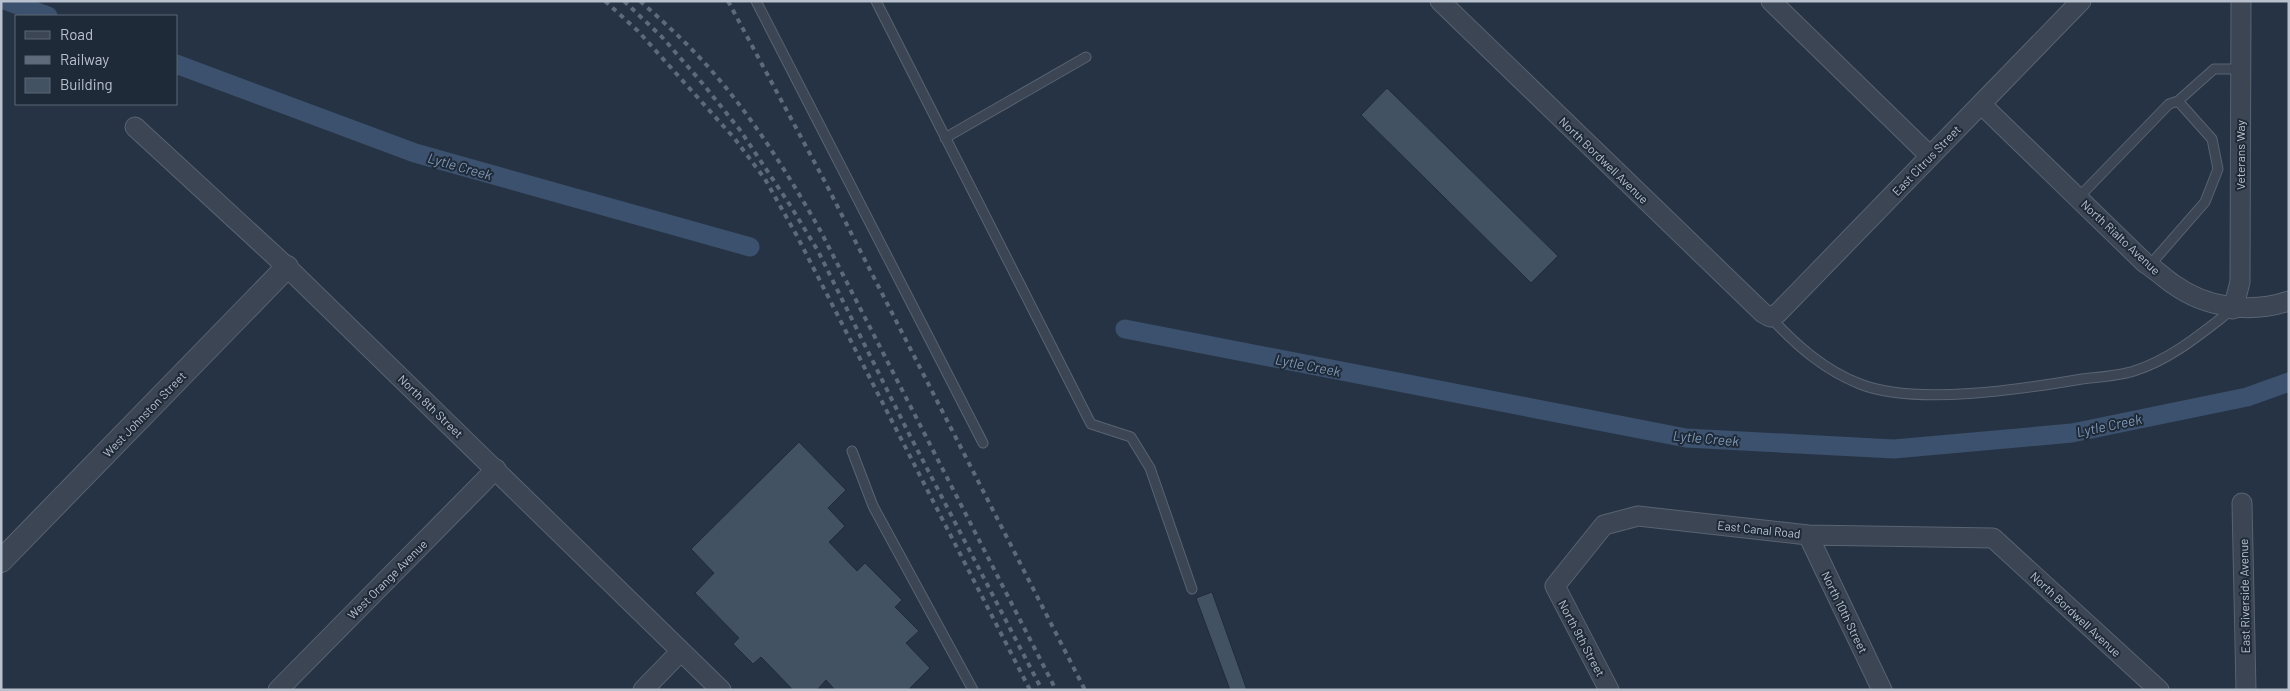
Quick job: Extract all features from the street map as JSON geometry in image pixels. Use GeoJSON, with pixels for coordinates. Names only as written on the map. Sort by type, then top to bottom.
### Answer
{"type":"FeatureCollection","features":[{"type":"Feature","properties":{"kind":"street","name":"North Bordwell Avenue"},"geometry":{"type":"LineString","coordinates":[[1440,1],[1762,313],[1770,317]]}},
{"type":"Feature","properties":{"kind":"street"},"geometry":{"type":"LineString","coordinates":[[1771,1],[1930,156]]}},
{"type":"Feature","properties":{"kind":"street","name":"East Citrus Street"},"geometry":{"type":"LineString","coordinates":[[1770,317],[1778,313],[2081,1]]}},
{"type":"Feature","properties":{"kind":"street","name":"Veterans Way"},"geometry":{"type":"LineString","coordinates":[[2233,309],[2240,282],[2240,1]]}},
{"type":"Feature","properties":{"kind":"street","name":"North Rialto Avenue"},"geometry":{"type":"LineString","coordinates":[[1981,104],[2078,198],[2174,286],[2204,301],[2233,309],[2279,304],[2289,300]]}},
{"type":"Feature","properties":{"kind":"street","name":"North 8th Street"},"geometry":{"type":"LineString","coordinates":[[135,127],[287,267],[721,690]]}},
{"type":"Feature","properties":{"kind":"street","name":"West Johnston Street"},"geometry":{"type":"LineString","coordinates":[[1,561],[287,267]]}},
{"type":"Feature","properties":{"kind":"street","name":"West Orange Avenue"},"geometry":{"type":"LineString","coordinates":[[278,690],[496,469]]}},
{"type":"Feature","properties":{"kind":"street","name":"East Riverside Avenue"},"geometry":{"type":"LineString","coordinates":[[2242,503],[2246,690]]}},
{"type":"Feature","properties":{"kind":"street","name":"East Canal Road"},"geometry":{"type":"LineString","coordinates":[[1556,586],[1604,525],[1638,516],[1808,535],[1994,538]]}},
{"type":"Feature","properties":{"kind":"street","name":"North 10th Street"},"geometry":{"type":"LineString","coordinates":[[1808,535],[1882,690]]}},
{"type":"Feature","properties":{"kind":"street","name":"North Bordwell Avenue"},"geometry":{"type":"LineString","coordinates":[[1994,538],[2159,690]]}},
{"type":"Feature","properties":{"kind":"street","name":"North 9th Street"},"geometry":{"type":"LineString","coordinates":[[1556,586],[1609,690]]}},
{"type":"Feature","properties":{"kind":"street"},"geometry":{"type":"LineString","coordinates":[[643,690],[681,651]]}},
{"type":"Feature","properties":{"kind":"lane"},"geometry":{"type":"LineString","coordinates":[[756,1],[983,443]]}},
{"type":"Feature","properties":{"kind":"lane"},"geometry":{"type":"LineString","coordinates":[[876,1],[1091,424],[1131,437],[1150,468],[1192,589]]}},
{"type":"Feature","properties":{"kind":"lane"},"geometry":{"type":"LineString","coordinates":[[945,138],[1086,58]]}},
{"type":"Feature","properties":{"kind":"lane"},"geometry":{"type":"LineString","coordinates":[[2078,198],[2169,104],[2178,101],[2214,70],[2241,69]]}},
{"type":"Feature","properties":{"kind":"lane"},"geometry":{"type":"LineString","coordinates":[[2150,265],[2205,202],[2218,169],[2212,139],[2178,101]]}},
{"type":"Feature","properties":{"kind":"lane"},"geometry":{"type":"LineString","coordinates":[[1770,317],[1791,340],[1820,364],[1861,385],[1898,394],[1948,394],[2033,387],[2134,371],[2183,348],[2233,309]]}},
{"type":"Feature","properties":{"kind":"lane"},"geometry":{"type":"LineString","coordinates":[[852,451],[873,506],[973,690]]}},
{"type":"Feature","properties":{"kind":"building"},"geometry":{"type":"Polygon","coordinates":[[[1387,88],[1558,256],[1531,283],[1361,115],[1387,88]]]}},
{"type":"Feature","properties":{"kind":"building"},"geometry":{"type":"Polygon","coordinates":[[[799,442],[846,490],[828,508],[845,526],[829,542],[857,571],[865,563],[902,600],[895,607],[919,631],[906,643],[930,668],[908,690],[835,690],[826,680],[817,690],[793,690],[761,657],[753,664],[733,644],[739,638],[695,593],[714,573],[691,549],[799,442]]]}},
{"type":"Feature","properties":{"kind":"building"},"geometry":{"type":"Polygon","coordinates":[[[1212,592],[1247,690],[1230,690],[1196,598],[1212,592]]]}},
{"type":"Feature","properties":{"kind":"waterway","name":"Lytle Creek"},"geometry":{"type":"LineString","coordinates":[[7,1],[45,15]]}},
{"type":"Feature","properties":{"kind":"waterway","name":"Lytle Creek"},"geometry":{"type":"LineString","coordinates":[[178,65],[415,153],[750,247]]}},
{"type":"Feature","properties":{"kind":"waterway","name":"Lytle Creek"},"geometry":{"type":"LineString","coordinates":[[1125,329],[1686,438],[1894,449],[2072,433],[2247,397],[2289,382]]}},
{"type":"Feature","properties":{"kind":"railway"},"geometry":{"type":"LineString","coordinates":[[605,1],[638,31],[735,139],[765,179],[797,236],[1030,690]]}},
{"type":"Feature","properties":{"kind":"railway"},"geometry":{"type":"LineString","coordinates":[[624,1],[662,37],[740,130],[818,251],[906,428],[1042,690]]}},
{"type":"Feature","properties":{"kind":"railway"},"geometry":{"type":"LineString","coordinates":[[640,1],[703,61],[727,89],[770,147],[796,188],[820,230],[1056,690]]}},
{"type":"Feature","properties":{"kind":"railway"},"geometry":{"type":"LineString","coordinates":[[728,1],[824,180],[1085,690]]}}]}
